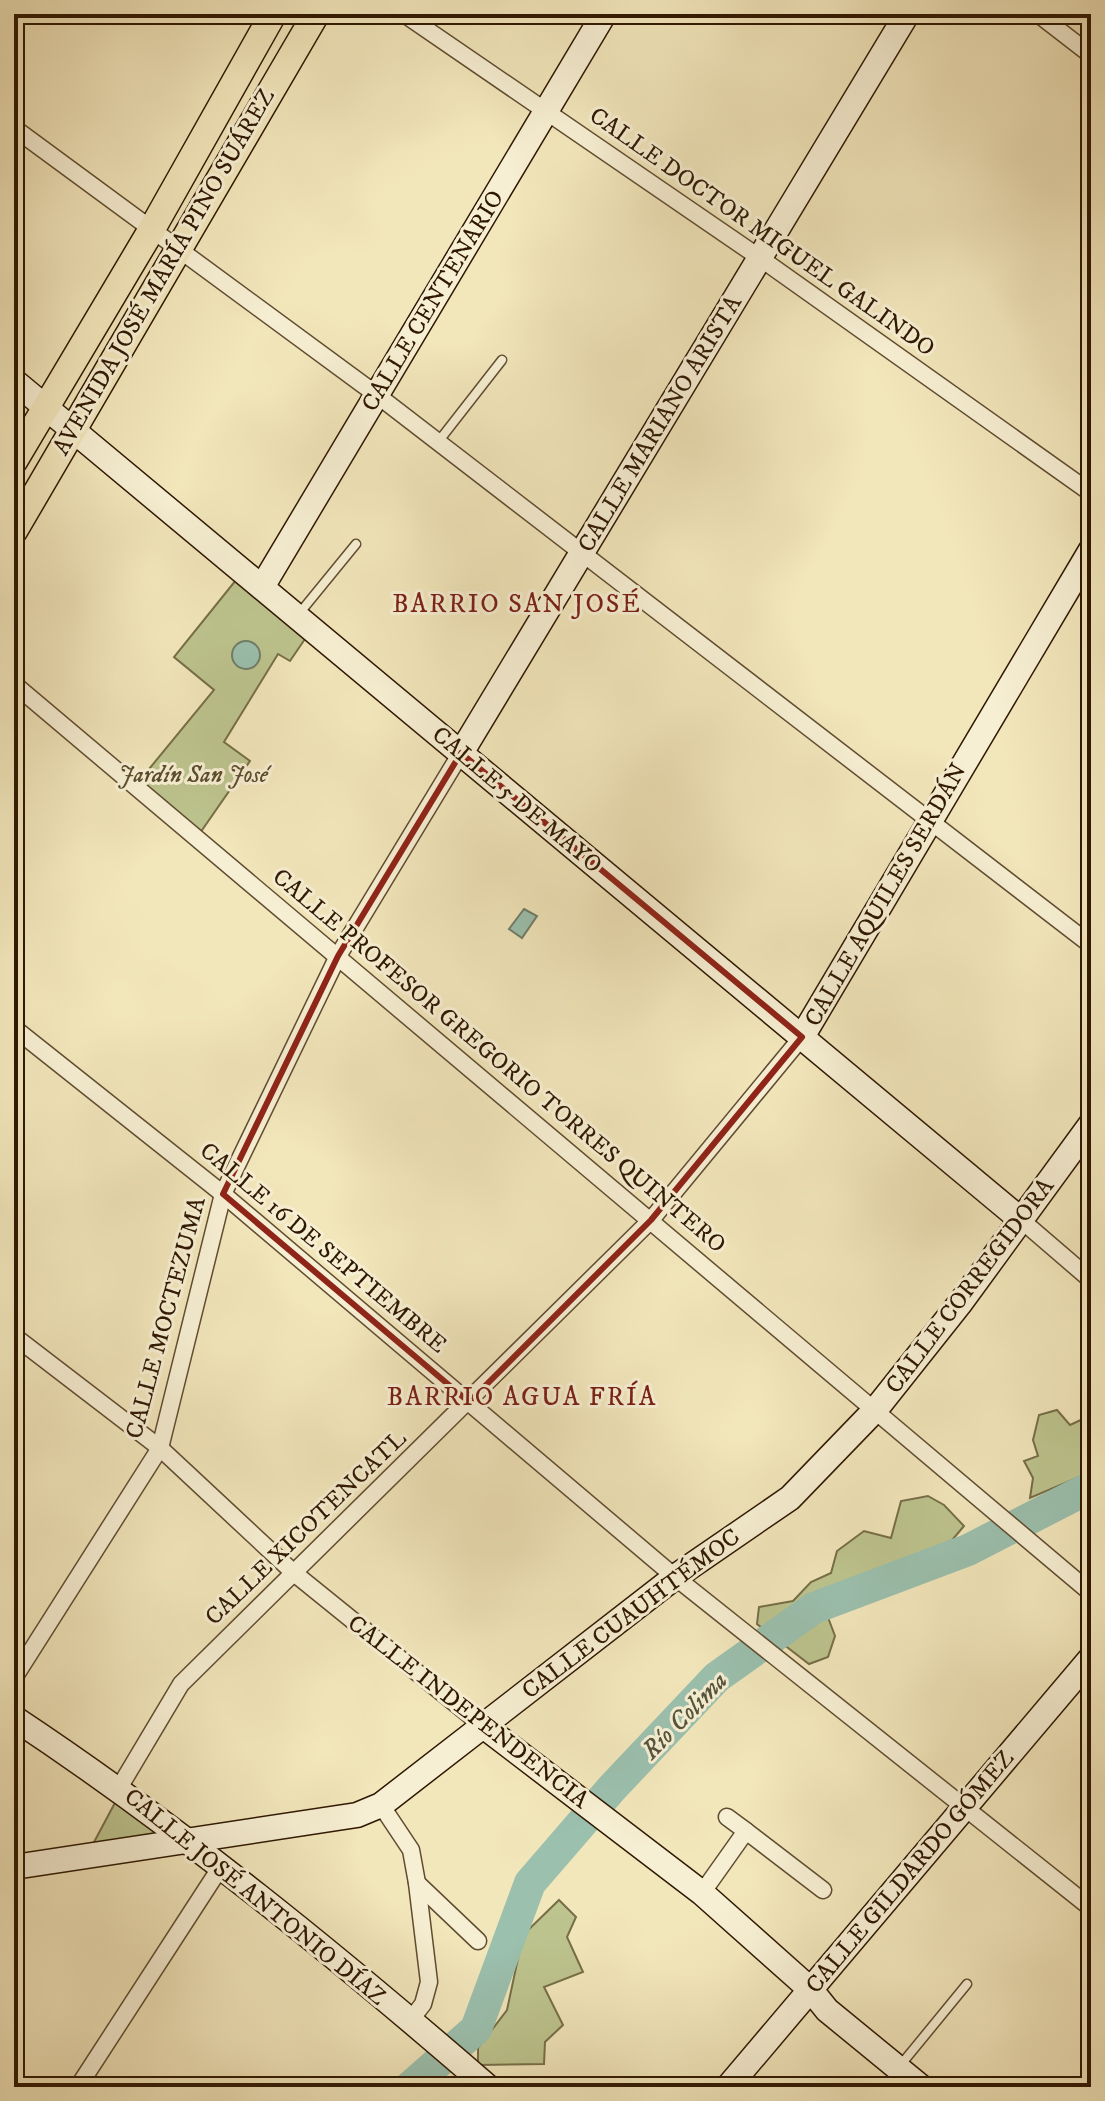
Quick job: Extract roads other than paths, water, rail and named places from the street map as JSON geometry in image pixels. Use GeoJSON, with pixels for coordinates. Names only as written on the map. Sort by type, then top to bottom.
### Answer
{"type":"FeatureCollection","features":[{"type":"Feature","properties":{"kind":"main road","name":"AVENIDA JOSÉ MARÍA PINO SUÁREZ"},"geometry":{"type":"LineString","coordinates":[[14,461],[152,229],[273,14]]}},
{"type":"Feature","properties":{"kind":"main road","name":"AVENIDA JOSÉ MARÍA PINO SUÁREZ"},"geometry":{"type":"LineString","coordinates":[[14,531],[71,428],[316,14]]}},
{"type":"Feature","properties":{"kind":"street","name":"CALLE DOCTOR MIGUEL GALINDO"},"geometry":{"type":"LineString","coordinates":[[404,14],[760,258],[1091,493]]}},
{"type":"Feature","properties":{"kind":"street","name":"CALLE CENTENARIO"},"geometry":{"type":"LineString","coordinates":[[262,587],[604,14]]}},
{"type":"Feature","properties":{"kind":"street","name":"CALLE MARIANO ARISTA"},"geometry":{"type":"LineString","coordinates":[[338,956],[907,14]]}},
{"type":"Feature","properties":{"kind":"street"},"geometry":{"type":"LineString","coordinates":[[1038,14],[1091,55]]}},
{"type":"Feature","properties":{"kind":"street"},"geometry":{"type":"LineString","coordinates":[[14,128],[377,395],[1091,945]]}},
{"type":"Feature","properties":{"kind":"street","name":"CALLE 5 DE MAYO"},"geometry":{"type":"LineString","coordinates":[[14,381],[1020,1219]]}},
{"type":"Feature","properties":{"kind":"street","name":"CALLE AQUILES SERDÁN"},"geometry":{"type":"LineString","coordinates":[[651,1220],[802,1037],[1091,550]]}},
{"type":"Feature","properties":{"kind":"street","name":"CALLE PROFESOR GREGORIO TORRES QUINTERO"},"geometry":{"type":"LineString","coordinates":[[14,684],[1091,1593]]}},
{"type":"Feature","properties":{"kind":"street","name":"CALLE MOCTEZUMA"},"geometry":{"type":"LineString","coordinates":[[14,1678],[160,1448],[223,1194],[338,956]]}},
{"type":"Feature","properties":{"kind":"street","name":"CALLE 16 DE SEPTIEMBRE"},"geometry":{"type":"LineString","coordinates":[[14,1028],[223,1194],[675,1577],[966,1805]]}},
{"type":"Feature","properties":{"kind":"street","name":"CALLE CORREGIDORA"},"geometry":{"type":"LineString","coordinates":[[876,1409],[961,1302],[1091,1124]]}},
{"type":"Feature","properties":{"kind":"street"},"geometry":{"type":"LineString","coordinates":[[1020,1219],[1091,1280]]}},
{"type":"Feature","properties":{"kind":"street","name":"CALLE XICOTENCATL"},"geometry":{"type":"LineString","coordinates":[[119,1788],[181,1684],[651,1220]]}},
{"type":"Feature","properties":{"kind":"street","name":"CALLE INDEPENDENCIA"},"geometry":{"type":"LineString","coordinates":[[14,1336],[160,1448],[294,1573],[482,1725],[702,1893],[811,1990],[827,2010],[921,2087]]}},
{"type":"Feature","properties":{"kind":"street","name":"CALLE CUAUHTÉMOC"},"geometry":{"type":"LineString","coordinates":[[14,1867],[357,1815],[381,1805],[675,1577],[790,1498],[876,1409]]}},
{"type":"Feature","properties":{"kind":"street","name":"CALLE GILDARDO GÓMEZ"},"geometry":{"type":"LineString","coordinates":[[728,2087],[1091,1658]]}},
{"type":"Feature","properties":{"kind":"street","name":"CALLE JOSÉ ANTONIO DÍAZ"},"geometry":{"type":"LineString","coordinates":[[14,1718],[119,1788],[482,2082]]}},
{"type":"Feature","properties":{"kind":"street"},"geometry":{"type":"LineString","coordinates":[[381,1805],[411,1850],[417,1883],[429,1982],[415,2026]]}},
{"type":"Feature","properties":{"kind":"street"},"geometry":{"type":"LineString","coordinates":[[966,1805],[1091,1908]]}},
{"type":"Feature","properties":{"kind":"street"},"geometry":{"type":"LineString","coordinates":[[727,1817],[823,1890]]}},
{"type":"Feature","properties":{"kind":"street"},"geometry":{"type":"LineString","coordinates":[[702,1893],[746,1831]]}},
{"type":"Feature","properties":{"kind":"street"},"geometry":{"type":"LineString","coordinates":[[78,2087],[220,1868]]}},
{"type":"Feature","properties":{"kind":"street"},"geometry":{"type":"LineString","coordinates":[[417,1883],[478,1941]]}},
{"type":"Feature","properties":{"kind":"lane"},"geometry":{"type":"LineString","coordinates":[[438,443],[502,360]]}},
{"type":"Feature","properties":{"kind":"lane"},"geometry":{"type":"LineString","coordinates":[[297,616],[356,544]]}},
{"type":"Feature","properties":{"kind":"lane"},"geometry":{"type":"LineString","coordinates":[[898,2068],[967,1984]]}},
{"type":"Feature","properties":{"kind":"waterway","name":"Río Colima"},"geometry":{"type":"LineString","coordinates":[[410,2087],[476,2029],[530,1883],[612,1788],[717,1677],[814,1608],[968,1550],[1091,1487]]}},
{"type":"Feature","properties":{"kind":"district","name":"BARRIO SAN JOSÉ"},"geometry":{"type":"Point","coordinates":[517,604]}},
{"type":"Feature","properties":{"kind":"district","name":"BARRIO AGUA FRÍA"},"geometry":{"type":"Point","coordinates":[522,1397]}},
{"type":"Feature","properties":{"kind":"park label","name":"Jardín San José"},"geometry":{"type":"Point","coordinates":[193,775]}}]}
